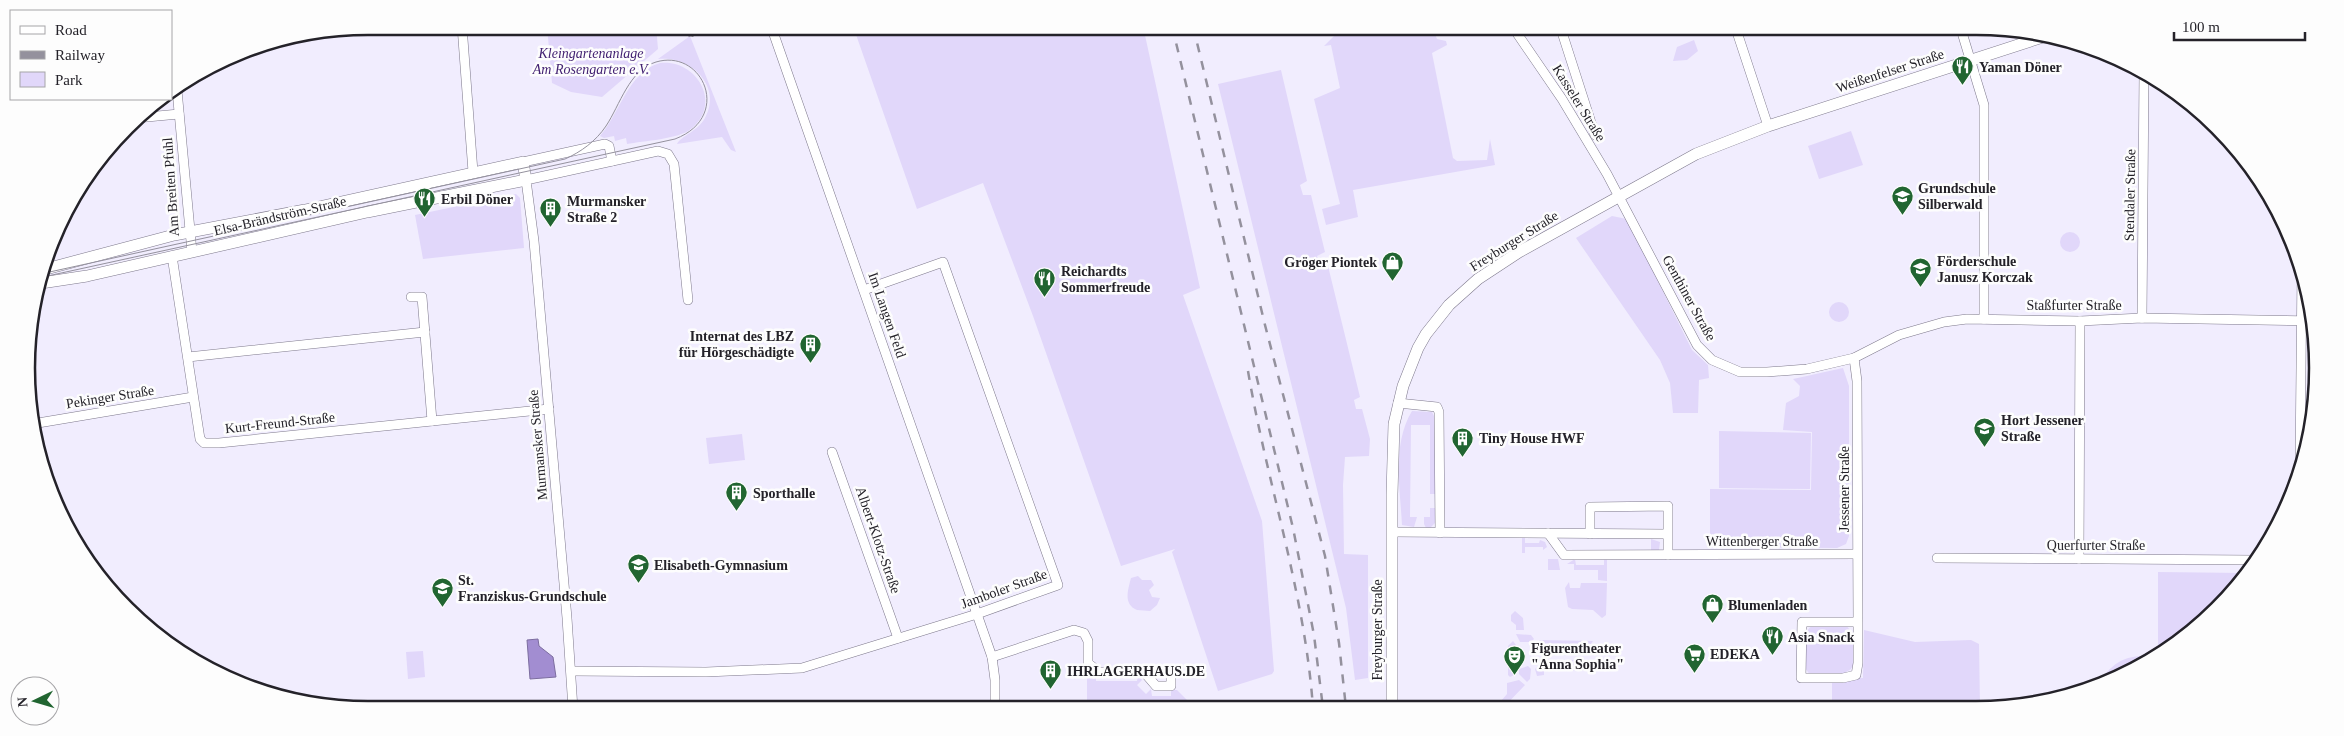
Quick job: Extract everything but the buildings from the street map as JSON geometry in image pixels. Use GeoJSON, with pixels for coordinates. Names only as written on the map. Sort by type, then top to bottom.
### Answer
{"type":"FeatureCollection","features":[{"type":"Feature","properties":{"kind":"street"},"geometry":{"type":"LineString","coordinates":[[463,35],[476,190]]}},
{"type":"Feature","properties":{"kind":"street","name":"Im Langen Feld"},"geometry":{"type":"LineString","coordinates":[[774,35],[992,658],[995,701]]}},
{"type":"Feature","properties":{"kind":"street","name":"Kasseler Straße"},"geometry":{"type":"LineString","coordinates":[[1518,35],[1562,99],[1607,174],[1618,198]]}},
{"type":"Feature","properties":{"kind":"street"},"geometry":{"type":"LineString","coordinates":[[1563,35],[1594,135]]}},
{"type":"Feature","properties":{"kind":"street"},"geometry":{"type":"LineString","coordinates":[[1738,35],[1768,126]]}},
{"type":"Feature","properties":{"kind":"street"},"geometry":{"type":"LineString","coordinates":[[1963,35],[1984,105],[1984,319]]}},
{"type":"Feature","properties":{"kind":"street","name":"Weißenfelser Straße"},"geometry":{"type":"LineString","coordinates":[[1618,198],[1696,154],[1768,126],[2034,40]]}},
{"type":"Feature","properties":{"kind":"street","name":"Stendaler Straße"},"geometry":{"type":"LineString","coordinates":[[2142,318],[2144,81]]}},
{"type":"Feature","properties":{"kind":"street","name":"Am Breiten Pfuhl"},"geometry":{"type":"LineString","coordinates":[[178,95],[192,252]]}},
{"type":"Feature","properties":{"kind":"street"},"geometry":{"type":"LineString","coordinates":[[149,117],[180,114]]}},
{"type":"Feature","properties":{"kind":"street","name":"Elsa-Brändström-Straße"},"geometry":{"type":"LineString","coordinates":[[51,268],[113,250],[605,144],[609,146],[612,161]]}},
{"type":"Feature","properties":{"kind":"street","name":"Elsa-Brändström-Straße"},"geometry":{"type":"LineString","coordinates":[[46,282],[612,161],[664,152],[671,157],[674,164],[688,300]]}},
{"type":"Feature","properties":{"kind":"street"},"geometry":{"type":"LineString","coordinates":[[523,162],[526,180]]}},
{"type":"Feature","properties":{"kind":"street","name":"Murmansker Straße"},"geometry":{"type":"LineString","coordinates":[[526,180],[534,241],[549,408],[573,701]]}},
{"type":"Feature","properties":{"kind":"street","name":"Genthiner Straße"},"geometry":{"type":"LineString","coordinates":[[1618,198],[1697,345],[1712,360],[1740,372],[1768,372],[1807,368],[1854,358]]}},
{"type":"Feature","properties":{"kind":"street","name":"Freyburger Straße"},"geometry":{"type":"LineString","coordinates":[[1392,701],[1392,457],[1398,403],[1418,348],[1436,320],[1459,294],[1478,279],[1519,252],[1618,198]]}},
{"type":"Feature","properties":{"kind":"street","name":"Kurt-Freund-Straße"},"geometry":{"type":"LineString","coordinates":[[172,256],[200,438],[204,443],[212,444],[549,408]]}},
{"type":"Feature","properties":{"kind":"street","name":"Jamboler Straße"},"geometry":{"type":"LineString","coordinates":[[571,671],[706,672],[802,668],[977,614],[1058,585],[943,262],[864,290]]}},
{"type":"Feature","properties":{"kind":"street"},"geometry":{"type":"LineString","coordinates":[[411,297],[422,297],[432,421]]}},
{"type":"Feature","properties":{"kind":"street"},"geometry":{"type":"LineString","coordinates":[[2300,445],[2301,297]]}},
{"type":"Feature","properties":{"kind":"street","name":"Staßfurter Straße"},"geometry":{"type":"LineString","coordinates":[[1854,358],[1899,335],[1944,322],[1984,319],[2080,320],[2142,318],[2305,321]]}},
{"type":"Feature","properties":{"kind":"street"},"geometry":{"type":"LineString","coordinates":[[2079,559],[2080,320]]}},
{"type":"Feature","properties":{"kind":"street"},"geometry":{"type":"LineString","coordinates":[[188,357],[425,332]]}},
{"type":"Feature","properties":{"kind":"street","name":"Jessener Straße"},"geometry":{"type":"LineString","coordinates":[[1854,358],[1857,381],[1857,554],[1858,622],[1858,663],[1856,675],[1843,678],[1802,678],[1802,622],[1858,622]]}},
{"type":"Feature","properties":{"kind":"street","name":"Pekinger Straße"},"geometry":{"type":"LineString","coordinates":[[40,423],[193,397]]}},
{"type":"Feature","properties":{"kind":"street"},"geometry":{"type":"LineString","coordinates":[[1398,403],[1437,407],[1439,412],[1440,532]]}},
{"type":"Feature","properties":{"kind":"street","name":"Albert-Klotz-Straße"},"geometry":{"type":"LineString","coordinates":[[832,452],[898,638]]}},
{"type":"Feature","properties":{"kind":"street"},"geometry":{"type":"LineString","coordinates":[[1590,534],[1590,507],[1668,506],[1668,555]]}},
{"type":"Feature","properties":{"kind":"street"},"geometry":{"type":"LineString","coordinates":[[1392,532],[1667,534]]}},
{"type":"Feature","properties":{"kind":"street","name":"Wittenberger Straße"},"geometry":{"type":"LineString","coordinates":[[1548,534],[1564,554],[1857,554]]}},
{"type":"Feature","properties":{"kind":"street","name":"Querfurter Straße"},"geometry":{"type":"LineString","coordinates":[[1936,558],[2248,560]]}},
{"type":"Feature","properties":{"kind":"street"},"geometry":{"type":"LineString","coordinates":[[992,658],[1074,630],[1084,633],[1087,637],[1088,663],[1093,669],[1099,672],[1144,672]]}},
{"type":"Feature","properties":{"kind":"green space","name":"Kleingartenanlage Am Rosengarten e.V."},"geometry":{"type":"Polygon","coordinates":[[[548,35],[657,35],[658,49],[602,97],[571,92],[552,83],[548,35]]]}},
{"type":"Feature","properties":{"kind":"green space"},"geometry":{"type":"Polygon","coordinates":[[[856,35],[1145,35],[1200,288],[1183,295],[1262,521],[1274,671],[1272,674],[1218,691],[1172,552],[1175,549],[1121,566],[1033,316],[983,183],[917,209],[856,35]]]}},
{"type":"Feature","properties":{"kind":"green space"},"geometry":{"type":"Polygon","coordinates":[[[1335,35],[1435,35],[1437,39],[1446,41],[1447,45],[1432,53],[1453,158],[1457,161],[1487,160],[1490,139],[1495,165],[1353,190],[1358,217],[1326,225],[1322,209],[1340,204],[1314,99],[1340,88],[1331,45],[1324,46],[1335,35]]]}},
{"type":"Feature","properties":{"kind":"green space"},"geometry":{"type":"Polygon","coordinates":[[[690,36],[736,152],[731,150],[722,137],[677,144],[702,123],[709,106],[710,95],[706,84],[692,67],[670,59],[658,59],[690,36]]]}},
{"type":"Feature","properties":{"kind":"green space"},"geometry":{"type":"Polygon","coordinates":[[[1694,40],[1698,51],[1687,60],[1673,61],[1677,47],[1694,40]]]}},
{"type":"Feature","properties":{"kind":"green space"},"geometry":{"type":"Polygon","coordinates":[[[660,63],[673,64],[685,68],[695,76],[705,96],[705,108],[700,119],[691,129],[685,132],[660,139],[627,144],[626,138],[615,141],[614,136],[604,138],[600,136],[632,84],[649,68],[660,63]]]}},
{"type":"Feature","properties":{"kind":"green space"},"geometry":{"type":"Polygon","coordinates":[[[1281,70],[1307,181],[1300,185],[1303,195],[1311,195],[1325,252],[1317,256],[1320,266],[1328,266],[1360,397],[1354,400],[1356,409],[1362,409],[1370,439],[1369,456],[1345,457],[1343,485],[1344,554],[1368,555],[1368,678],[1355,680],[1346,608],[1218,84],[1281,70]]]}},
{"type":"Feature","properties":{"kind":"green space"},"geometry":{"type":"Polygon","coordinates":[[[1851,131],[1863,165],[1819,179],[1808,146],[1851,131]]]}},
{"type":"Feature","properties":{"kind":"green space"},"geometry":{"type":"Polygon","coordinates":[[[516,194],[520,198],[524,248],[423,259],[415,215],[516,194]]]}},
{"type":"Feature","properties":{"kind":"green space"},"geometry":{"type":"Polygon","coordinates":[[[1612,216],[1627,219],[1692,350],[1708,365],[1709,378],[1699,380],[1698,413],[1673,413],[1670,383],[1660,360],[1576,238],[1612,216]]]}},
{"type":"Feature","properties":{"kind":"green space"},"geometry":{"type":"Polygon","coordinates":[[[2070,232],[2077,235],[2080,242],[2077,249],[2070,252],[2063,249],[2060,242],[2063,235],[2070,232]]]}},
{"type":"Feature","properties":{"kind":"green space"},"geometry":{"type":"Polygon","coordinates":[[[1839,302],[1846,305],[1849,312],[1846,319],[1839,322],[1832,319],[1829,312],[1832,305],[1839,302]]]}},
{"type":"Feature","properties":{"kind":"green space"},"geometry":{"type":"Polygon","coordinates":[[[1843,368],[1849,386],[1849,536],[1846,544],[1837,548],[1710,547],[1710,489],[1811,490],[1812,432],[1783,430],[1786,403],[1799,396],[1800,386],[1793,379],[1843,368]]]}},
{"type":"Feature","properties":{"kind":"green space"},"geometry":{"type":"Polygon","coordinates":[[[1412,411],[1432,412],[1436,420],[1436,494],[1430,494],[1430,425],[1411,425],[1410,517],[1417,517],[1414,527],[1402,525],[1399,481],[1402,437],[1412,411]]]}},
{"type":"Feature","properties":{"kind":"green space"},"geometry":{"type":"Polygon","coordinates":[[[1719,431],[1811,433],[1810,489],[1719,488],[1719,431]]]}},
{"type":"Feature","properties":{"kind":"green space"},"geometry":{"type":"Polygon","coordinates":[[[742,434],[745,460],[709,464],[706,438],[742,434]]]}},
{"type":"Feature","properties":{"kind":"green space"},"geometry":{"type":"Polygon","coordinates":[[[1430,508],[1436,508],[1435,523],[1430,528],[1426,528],[1424,517],[1430,517],[1430,508]]]}},
{"type":"Feature","properties":{"kind":"green space"},"geometry":{"type":"Polygon","coordinates":[[[1522,537],[1525,537],[1525,543],[1539,543],[1540,540],[1545,542],[1547,547],[1543,550],[1543,547],[1525,547],[1525,553],[1522,553],[1522,537]]]}},
{"type":"Feature","properties":{"kind":"green space"},"geometry":{"type":"Polygon","coordinates":[[[1651,539],[1660,542],[1659,550],[1651,551],[1651,539]]]}},
{"type":"Feature","properties":{"kind":"green space"},"geometry":{"type":"Polygon","coordinates":[[[1548,559],[1558,559],[1560,570],[1548,570],[1548,559]]]}},
{"type":"Feature","properties":{"kind":"green space"},"geometry":{"type":"Polygon","coordinates":[[[1575,559],[1576,565],[1604,565],[1604,559],[1607,559],[1607,581],[1598,580],[1598,570],[1574,570],[1574,564],[1567,564],[1575,559]]]}},
{"type":"Feature","properties":{"kind":"green space"},"geometry":{"type":"Polygon","coordinates":[[[2158,572],[2238,573],[2196,618],[2158,647],[2158,572]]]}},
{"type":"Feature","properties":{"kind":"green space"},"geometry":{"type":"Polygon","coordinates":[[[1138,576],[1142,580],[1151,580],[1154,585],[1149,590],[1152,597],[1160,598],[1157,605],[1150,611],[1137,610],[1128,600],[1131,578],[1138,576]]]}},
{"type":"Feature","properties":{"kind":"green space"},"geometry":{"type":"Polygon","coordinates":[[[1569,582],[1570,588],[1580,588],[1581,583],[1607,583],[1606,615],[1602,618],[1593,610],[1572,609],[1568,607],[1565,588],[1569,582]]]}},
{"type":"Feature","properties":{"kind":"green space"},"geometry":{"type":"Polygon","coordinates":[[[1515,611],[1523,618],[1524,630],[1516,630],[1516,625],[1511,621],[1511,615],[1515,611]]]}},
{"type":"Feature","properties":{"kind":"green space"},"geometry":{"type":"Polygon","coordinates":[[[1845,624],[1855,636],[1855,662],[1851,669],[1843,674],[1810,674],[1804,664],[1802,650],[1808,630],[1812,626],[1845,624]]]}},
{"type":"Feature","properties":{"kind":"green space"},"geometry":{"type":"Polygon","coordinates":[[[1864,630],[1915,642],[1971,640],[1979,644],[1980,701],[1832,701],[1832,678],[1863,678],[1864,630]]]}},
{"type":"Feature","properties":{"kind":"green space"},"geometry":{"type":"Polygon","coordinates":[[[1516,634],[1531,635],[1534,639],[1531,642],[1520,642],[1516,634]]]}},
{"type":"Feature","properties":{"kind":"green space"},"geometry":{"type":"Polygon","coordinates":[[[1540,640],[1593,641],[1589,646],[1560,646],[1557,649],[1554,646],[1543,646],[1538,649],[1535,645],[1540,640]]]}},
{"type":"Feature","properties":{"kind":"green space"},"geometry":{"type":"Polygon","coordinates":[[[1513,641],[1516,645],[1512,648],[1514,675],[1510,677],[1508,675],[1508,646],[1513,641]]]}},
{"type":"Feature","properties":{"kind":"green space"},"geometry":{"type":"Polygon","coordinates":[[[423,651],[425,677],[408,679],[406,652],[423,651]]]}},
{"type":"Feature","properties":{"kind":"green space"},"geometry":{"type":"Polygon","coordinates":[[[2144,656],[2104,676],[2122,660],[2144,656]]]}},
{"type":"Feature","properties":{"kind":"green space"},"geometry":{"type":"Polygon","coordinates":[[[1544,660],[1553,660],[1553,670],[1544,670],[1544,675],[1537,676],[1535,669],[1544,660]]]}},
{"type":"Feature","properties":{"kind":"green space"},"geometry":{"type":"Polygon","coordinates":[[[1568,660],[1598,660],[1604,671],[1573,671],[1573,664],[1569,664],[1568,660]]]}},
{"type":"Feature","properties":{"kind":"green space"},"geometry":{"type":"Polygon","coordinates":[[[1528,666],[1531,669],[1530,679],[1527,682],[1519,674],[1519,669],[1528,666]]]}},
{"type":"Feature","properties":{"kind":"green space"},"geometry":{"type":"Polygon","coordinates":[[[1087,673],[1096,673],[1096,681],[1137,681],[1138,675],[1142,680],[1137,685],[1146,694],[1151,689],[1152,696],[1171,696],[1171,690],[1177,690],[1188,701],[1087,701],[1087,673]]]}},
{"type":"Feature","properties":{"kind":"green space"},"geometry":{"type":"Polygon","coordinates":[[[1519,680],[1525,685],[1510,701],[1501,701],[1507,694],[1507,683],[1519,680]]]}},
{"type":"Feature","properties":{"kind":"shaded area"},"geometry":{"type":"Polygon","coordinates":[[[538,639],[539,646],[553,657],[556,677],[530,679],[527,640],[538,639]]]}},
{"type":"Feature","properties":{"kind":"tram line"},"geometry":{"type":"LineString","coordinates":[[48,276],[675,139],[693,129],[703,116],[707,101],[705,87],[698,74],[687,65],[673,60],[656,62],[647,66],[632,80],[611,118],[598,136],[577,153],[565,159],[49,272]]}},
{"type":"Feature","properties":{"kind":"railway"},"geometry":{"type":"LineString","coordinates":[[1174,35],[1293,528],[1314,635],[1322,701]]}},
{"type":"Feature","properties":{"kind":"railway"},"geometry":{"type":"LineString","coordinates":[[1195,35],[1265,325],[1325,556],[1339,643],[1345,701]]}},
{"type":"Feature","properties":{"kind":"railway"},"geometry":{"type":"LineString","coordinates":[[1248,371],[1294,581],[1309,665],[1312,701]]}},
{"type":"Feature","properties":{"kind":"place","name":"Yaman Döner"},"geometry":{"type":"Point","coordinates":[1963,86]}},
{"type":"Feature","properties":{"kind":"place","name":"Grundschule Silberwald"},"geometry":{"type":"Point","coordinates":[1902,215]}},
{"type":"Feature","properties":{"kind":"place","name":"Erbil Döner"},"geometry":{"type":"Point","coordinates":[425,218]}},
{"type":"Feature","properties":{"kind":"place","name":"Murmansker Straße 2"},"geometry":{"type":"Point","coordinates":[551,228]}},
{"type":"Feature","properties":{"kind":"place","name":"Gröger Piontek"},"geometry":{"type":"Point","coordinates":[1393,281]}},
{"type":"Feature","properties":{"kind":"place","name":"Förderschule Janusz Korczak"},"geometry":{"type":"Point","coordinates":[1921,288]}},
{"type":"Feature","properties":{"kind":"place","name":"Reichardts Sommerfreude"},"geometry":{"type":"Point","coordinates":[1045,298]}},
{"type":"Feature","properties":{"kind":"place","name":"Internat des LBZ für Hörgeschädigte"},"geometry":{"type":"Point","coordinates":[810,363]}},
{"type":"Feature","properties":{"kind":"place","name":"Hort Jessener Straße"},"geometry":{"type":"Point","coordinates":[1985,447]}},
{"type":"Feature","properties":{"kind":"place","name":"Tiny House HWF"},"geometry":{"type":"Point","coordinates":[1463,457]}},
{"type":"Feature","properties":{"kind":"place","name":"Sporthalle"},"geometry":{"type":"Point","coordinates":[737,512]}},
{"type":"Feature","properties":{"kind":"place","name":"Elisabeth-Gymnasium"},"geometry":{"type":"Point","coordinates":[638,584]}},
{"type":"Feature","properties":{"kind":"place","name":"St. Franziskus-Grundschule"},"geometry":{"type":"Point","coordinates":[442,607]}},
{"type":"Feature","properties":{"kind":"place","name":"Blumenladen"},"geometry":{"type":"Point","coordinates":[1712,624]}},
{"type":"Feature","properties":{"kind":"place","name":"Asia Snack"},"geometry":{"type":"Point","coordinates":[1772,656]}},
{"type":"Feature","properties":{"kind":"place","name":"EDEKA"},"geometry":{"type":"Point","coordinates":[1694,673]}},
{"type":"Feature","properties":{"kind":"place","name":"Figurentheater \"Anna Sophia\""},"geometry":{"type":"Point","coordinates":[1515,675]}},
{"type":"Feature","properties":{"kind":"place","name":"IHRLAGERHAUS.DE"},"geometry":{"type":"Point","coordinates":[1051,690]}}]}
